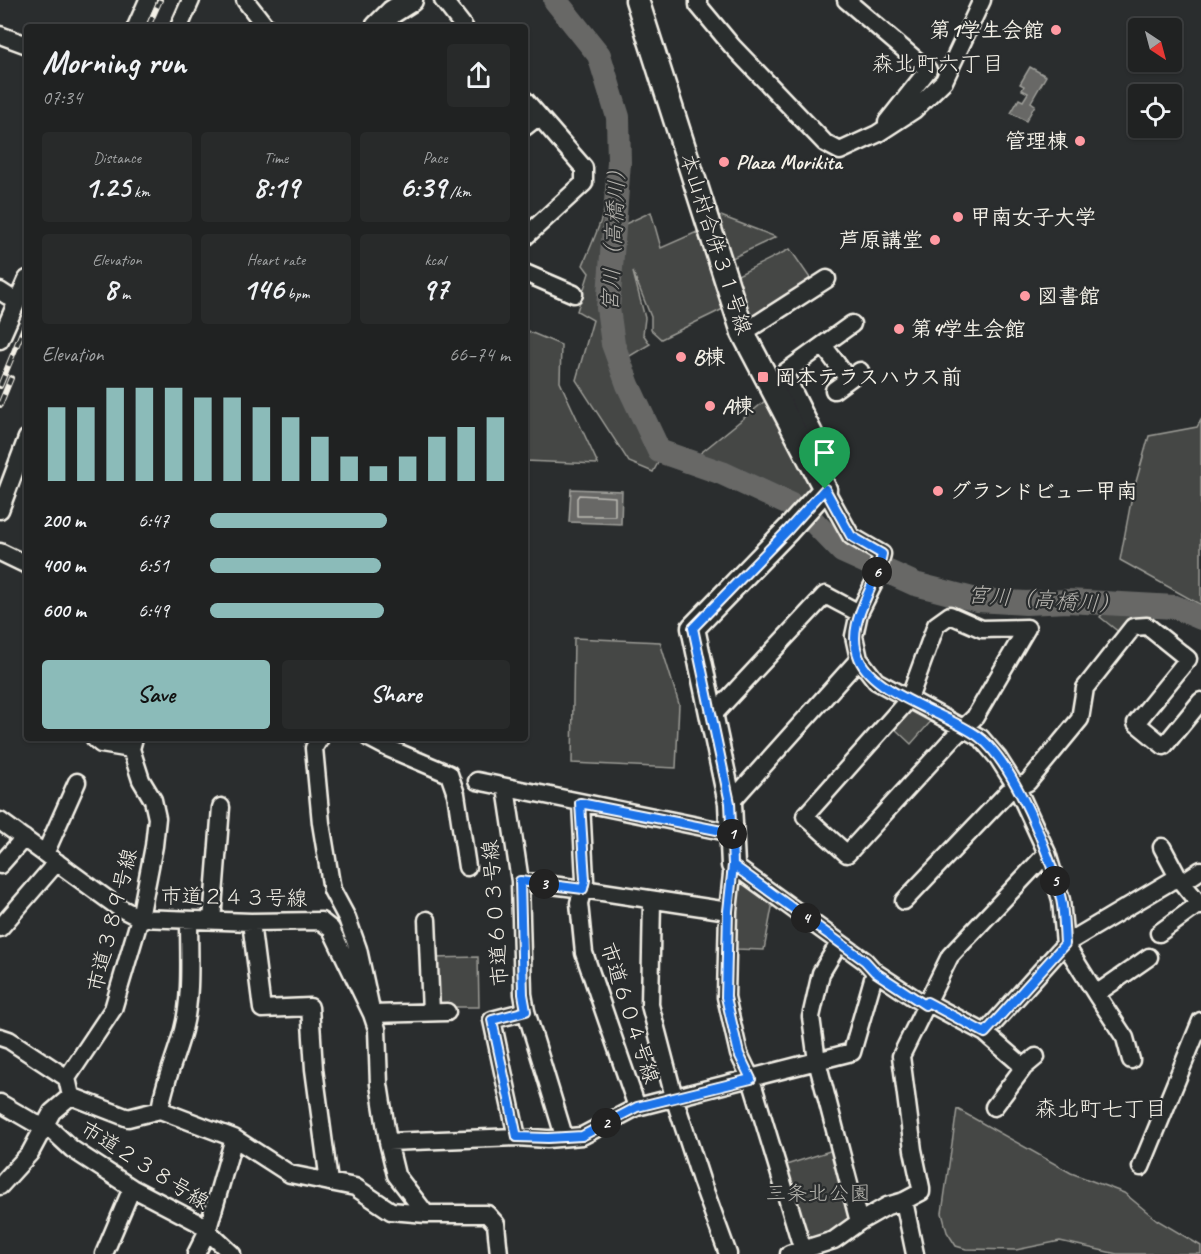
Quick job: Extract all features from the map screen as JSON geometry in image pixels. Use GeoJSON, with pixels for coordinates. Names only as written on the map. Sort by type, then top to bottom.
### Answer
{"type":"FeatureCollection","features":[{"type":"Feature","properties":{"kind":"street"},"geometry":{"type":"LineString","coordinates":[[137,24],[148,0]]}},
{"type":"Feature","properties":{"kind":"street"},"geometry":{"type":"LineString","coordinates":[[179,24],[191,0]]}},
{"type":"Feature","properties":{"kind":"street"},"geometry":{"type":"LineString","coordinates":[[245,0],[264,24]]}},
{"type":"Feature","properties":{"kind":"street"},"geometry":{"type":"LineString","coordinates":[[380,24],[392,12],[411,0]]}},
{"type":"Feature","properties":{"kind":"street"},"geometry":{"type":"LineString","coordinates":[[443,0],[462,24]]}},
{"type":"Feature","properties":{"kind":"street","name":"本山村合併３１号線"},"geometry":{"type":"LineString","coordinates":[[637,0],[743,333],[808,455],[822,493],[851,536],[882,554],[875,581],[859,613]]}},
{"type":"Feature","properties":{"kind":"street"},"geometry":{"type":"LineString","coordinates":[[698,0],[698,6],[732,46],[825,143],[840,151],[877,134],[914,110],[944,81],[982,0]]}},
{"type":"Feature","properties":{"kind":"street"},"geometry":{"type":"LineString","coordinates":[[852,2],[928,70],[877,134]]}},
{"type":"Feature","properties":{"kind":"street"},"geometry":{"type":"LineString","coordinates":[[0,35],[24,44]]}},
{"type":"Feature","properties":{"kind":"street"},"geometry":{"type":"LineString","coordinates":[[528,103],[584,168],[584,183],[528,234]]}},
{"type":"Feature","properties":{"kind":"street"},"geometry":{"type":"LineString","coordinates":[[528,125],[539,116]]}},
{"type":"Feature","properties":{"kind":"street"},"geometry":{"type":"LineString","coordinates":[[528,274],[574,294]]}},
{"type":"Feature","properties":{"kind":"street"},"geometry":{"type":"LineString","coordinates":[[743,333],[827,279]]}},
{"type":"Feature","properties":{"kind":"street"},"geometry":{"type":"LineString","coordinates":[[0,340],[24,286]]}},
{"type":"Feature","properties":{"kind":"street"},"geometry":{"type":"LineString","coordinates":[[0,291],[17,302]]}},
{"type":"Feature","properties":{"kind":"street"},"geometry":{"type":"LineString","coordinates":[[808,455],[820,447],[784,373],[852,324]]}},
{"type":"Feature","properties":{"kind":"street"},"geometry":{"type":"LineString","coordinates":[[823,345],[854,375],[834,390]]}},
{"type":"Feature","properties":{"kind":"street"},"geometry":{"type":"LineString","coordinates":[[0,510],[24,446]]}},
{"type":"Feature","properties":{"kind":"street"},"geometry":{"type":"LineString","coordinates":[[822,493],[693,628],[730,803],[733,865],[728,911],[726,997],[739,1054],[751,1079],[799,1252],[834,1240],[859,1222],[921,1191],[913,1150],[901,1056],[950,956],[1047,853]]}},
{"type":"Feature","properties":{"kind":"street"},"geometry":{"type":"LineString","coordinates":[[0,552],[24,564]]}},
{"type":"Feature","properties":{"kind":"street"},"geometry":{"type":"LineString","coordinates":[[713,715],[825,595],[859,613],[854,636],[859,659],[876,681],[981,738],[998,758],[1017,788],[1047,853],[1061,900],[1065,944],[1125,1038],[1131,1060]]}},
{"type":"Feature","properties":{"kind":"street"},"geometry":{"type":"LineString","coordinates":[[950,615],[982,629],[1027,628],[975,717],[964,728],[848,854],[805,816],[909,699],[936,625],[950,615]]}},
{"type":"Feature","properties":{"kind":"street"},"geometry":{"type":"LineString","coordinates":[[904,901],[1008,792],[1028,782],[1080,719],[1085,688],[1133,627],[1147,626],[1188,659],[1136,723],[1164,746],[1201,701]]}},
{"type":"Feature","properties":{"kind":"street"},"geometry":{"type":"LineString","coordinates":[[730,803],[859,659]]}},
{"type":"Feature","properties":{"kind":"street"},"geometry":{"type":"LineString","coordinates":[[97,741],[101,744],[133,743]]}},
{"type":"Feature","properties":{"kind":"street"},"geometry":{"type":"LineString","coordinates":[[318,741],[314,748],[321,823],[332,890],[347,918],[358,949],[372,1014],[439,1012],[427,920]]}},
{"type":"Feature","properties":{"kind":"street"},"geometry":{"type":"LineString","coordinates":[[376,741],[448,774],[456,794],[467,867]]}},
{"type":"Feature","properties":{"kind":"street","name":"市道３８９号線"},"geometry":{"type":"LineString","coordinates":[[67,1078],[112,1009],[140,918],[157,819],[153,800],[141,780],[133,743]]}},
{"type":"Feature","properties":{"kind":"street"},"geometry":{"type":"LineString","coordinates":[[477,781],[732,833]]}},
{"type":"Feature","properties":{"kind":"street"},"geometry":{"type":"LineString","coordinates":[[0,928],[51,858],[77,782]]}},
{"type":"Feature","properties":{"kind":"street","name":"市道６０３号線"},"geometry":{"type":"LineString","coordinates":[[506,788],[520,881],[523,994],[526,1011],[564,1136]]}},
{"type":"Feature","properties":{"kind":"street","name":"市道６０４号線"},"geometry":{"type":"LineString","coordinates":[[580,803],[585,880],[579,903],[584,953],[637,1107]]}},
{"type":"Feature","properties":{"kind":"street"},"geometry":{"type":"LineString","coordinates":[[212,921],[221,807]]}},
{"type":"Feature","properties":{"kind":"street","name":"市道２４３号線"},"geometry":{"type":"LineString","coordinates":[[0,821],[118,907],[140,918],[251,922],[321,921],[331,929],[377,1029],[379,1084],[388,1142],[396,1175],[426,1214]]}},
{"type":"Feature","properties":{"kind":"street"},"geometry":{"type":"LineString","coordinates":[[0,865],[24,838]]}},
{"type":"Feature","properties":{"kind":"street"},"geometry":{"type":"LineString","coordinates":[[1159,933],[1200,905],[1181,880],[1162,847]]}},
{"type":"Feature","properties":{"kind":"street"},"geometry":{"type":"LineString","coordinates":[[733,865],[865,961],[875,972],[926,1004],[985,1033],[1030,1062],[994,1107]]}},
{"type":"Feature","properties":{"kind":"street"},"geometry":{"type":"LineString","coordinates":[[985,1033],[1065,944],[1171,881],[1181,880],[1201,870]]}},
{"type":"Feature","properties":{"kind":"street"},"geometry":{"type":"LineString","coordinates":[[520,881],[728,911]]}},
{"type":"Feature","properties":{"kind":"street"},"geometry":{"type":"LineString","coordinates":[[652,900],[650,1005],[674,1097],[728,1254]]}},
{"type":"Feature","properties":{"kind":"street"},"geometry":{"type":"LineString","coordinates":[[160,1110],[163,1090],[183,1029],[189,986],[189,920]]}},
{"type":"Feature","properties":{"kind":"street"},"geometry":{"type":"LineString","coordinates":[[251,922],[262,1009],[310,1007],[314,1069],[329,1182]]}},
{"type":"Feature","properties":{"kind":"street"},"geometry":{"type":"LineString","coordinates":[[839,943],[821,973],[811,1017],[817,1061],[859,1222]]}},
{"type":"Feature","properties":{"kind":"street"},"geometry":{"type":"LineString","coordinates":[[1096,994],[1149,957]]}},
{"type":"Feature","properties":{"kind":"street"},"geometry":{"type":"LineString","coordinates":[[388,1142],[582,1136],[637,1107],[852,1052],[875,972]]}},
{"type":"Feature","properties":{"kind":"street"},"geometry":{"type":"LineString","coordinates":[[517,1137],[492,1020],[526,1011]]}},
{"type":"Feature","properties":{"kind":"street"},"geometry":{"type":"LineString","coordinates":[[1141,1167],[1201,1021]]}},
{"type":"Feature","properties":{"kind":"street"},"geometry":{"type":"LineString","coordinates":[[0,1037],[9,1040],[67,1078],[71,1096]]}},
{"type":"Feature","properties":{"kind":"street"},"geometry":{"type":"LineString","coordinates":[[71,1096],[128,1118],[160,1110],[234,1138],[290,1174],[356,1187],[391,1211],[426,1214],[487,1214],[496,1224],[499,1254]]}},
{"type":"Feature","properties":{"kind":"street"},"geometry":{"type":"LineString","coordinates":[[0,1186],[30,1153],[52,1112],[71,1096]]}},
{"type":"Feature","properties":{"kind":"street","name":"市道２３８号線"},"geometry":{"type":"LineString","coordinates":[[0,1103],[38,1125],[45,1124],[72,1149],[132,1188],[199,1224],[232,1254]]}},
{"type":"Feature","properties":{"kind":"street"},"geometry":{"type":"LineString","coordinates":[[196,1254],[207,1232],[234,1138]]}},
{"type":"Feature","properties":{"kind":"street"},"geometry":{"type":"LineString","coordinates":[[104,1254],[132,1188]]}},
{"type":"Feature","properties":{"kind":"street"},"geometry":{"type":"LineString","coordinates":[[904,1201],[915,1254]]}},
{"type":"Feature","properties":{"kind":"green space"},"geometry":{"type":"Polygon","coordinates":[[[621,156],[623,225],[651,212],[661,248],[697,232],[725,308],[661,339],[651,330],[651,317],[633,272],[645,318],[643,334],[650,344],[623,360],[666,448],[653,472],[629,462],[576,380],[593,320],[577,311],[589,273],[583,265],[607,200],[610,158],[621,156]]]}},
{"type":"Feature","properties":{"kind":"green space"},"geometry":{"type":"Polygon","coordinates":[[[713,213],[776,237],[728,260],[713,213]]]}},
{"type":"Feature","properties":{"kind":"green space"},"geometry":{"type":"Polygon","coordinates":[[[790,249],[812,281],[746,324],[734,277],[790,249]]]}},
{"type":"Feature","properties":{"kind":"green space"},"geometry":{"type":"Polygon","coordinates":[[[528,331],[561,345],[560,382],[598,464],[528,461],[528,331]]]}},
{"type":"Feature","properties":{"kind":"green space"},"geometry":{"type":"Polygon","coordinates":[[[770,397],[813,480],[813,491],[802,502],[751,477],[697,456],[770,397]]]}},
{"type":"Feature","properties":{"kind":"green space"},"geometry":{"type":"Polygon","coordinates":[[[1201,420],[1201,605],[1120,560],[1132,496],[1149,436],[1197,427],[1201,420]]]}},
{"type":"Feature","properties":{"kind":"green space"},"geometry":{"type":"Polygon","coordinates":[[[1106,610],[1131,611],[1136,615],[1120,633],[1100,617],[1106,610]]]}},
{"type":"Feature","properties":{"kind":"green space"},"geometry":{"type":"Polygon","coordinates":[[[574,638],[660,642],[679,704],[676,768],[572,763],[574,638]]]}},
{"type":"Feature","properties":{"kind":"green space"},"geometry":{"type":"Polygon","coordinates":[[[916,709],[933,719],[911,744],[892,726],[901,715],[916,709]]]}},
{"type":"Feature","properties":{"kind":"green space"},"geometry":{"type":"Polygon","coordinates":[[[748,883],[773,902],[764,950],[736,949],[738,885],[748,883]]]}},
{"type":"Feature","properties":{"kind":"green space"},"geometry":{"type":"Polygon","coordinates":[[[478,957],[479,1007],[433,1007],[433,958],[478,957]]]}},
{"type":"Feature","properties":{"kind":"green space"},"geometry":{"type":"Polygon","coordinates":[[[957,1109],[1071,1173],[1124,1193],[1157,1220],[1201,1246],[1201,1254],[1117,1254],[1060,1241],[1016,1250],[966,1249],[956,1246],[947,1232],[942,1213],[957,1109]]]}},
{"type":"Feature","properties":{"kind":"green space","name":"三条北公園"},"geometry":{"type":"Polygon","coordinates":[[[833,1150],[853,1220],[830,1237],[805,1244],[783,1166],[833,1150]]]}},
{"type":"Feature","properties":{"kind":"water"},"geometry":{"type":"Polygon","coordinates":[[[1030,67],[1046,76],[1031,102],[1035,105],[1026,121],[1011,113],[1019,99],[1023,101],[1028,93],[1022,90],[1024,86],[1020,84],[1030,67]]]}},
{"type":"Feature","properties":{"kind":"water"},"geometry":{"type":"Polygon","coordinates":[[[571,489],[622,491],[621,524],[569,522],[571,489]]]}},
{"type":"Feature","properties":{"kind":"waterway","name":"宮川（高橋川）"},"geometry":{"type":"LineString","coordinates":[[555,0],[599,55],[618,117],[619,162],[608,308],[613,344],[628,385],[659,451],[722,473],[791,505],[812,520],[842,551],[915,584],[977,600],[1026,603],[1068,601],[1175,607],[1201,618]]}},
{"type":"Feature","properties":{"kind":"railway"},"geometry":{"type":"LineString","coordinates":[[149,24],[160,0]]}},
{"type":"Feature","properties":{"kind":"railway"},"geometry":{"type":"LineString","coordinates":[[0,386],[24,327]]}},
{"type":"Feature","properties":{"kind":"railway"},"geometry":{"type":"LineString","coordinates":[[0,405],[11,378]]}},
{"type":"Feature","properties":{"kind":"place","name":"第1学生会館"},"geometry":{"type":"Point","coordinates":[1056,30]}},
{"type":"Feature","properties":{"kind":"place","name":"管理棟"},"geometry":{"type":"Point","coordinates":[1080,141]}},
{"type":"Feature","properties":{"kind":"place","name":"Plaza Morikita"},"geometry":{"type":"Point","coordinates":[724,162]}},
{"type":"Feature","properties":{"kind":"place","name":"甲南女子大学"},"geometry":{"type":"Point","coordinates":[958,217]}},
{"type":"Feature","properties":{"kind":"place","name":"芦原講堂"},"geometry":{"type":"Point","coordinates":[935,240]}},
{"type":"Feature","properties":{"kind":"place","name":"図書館"},"geometry":{"type":"Point","coordinates":[1025,296]}},
{"type":"Feature","properties":{"kind":"place","name":"第4学生会館"},"geometry":{"type":"Point","coordinates":[899,329]}},
{"type":"Feature","properties":{"kind":"place","name":"B棟"},"geometry":{"type":"Point","coordinates":[681,357]}},
{"type":"Feature","properties":{"kind":"place","name":"岡本テラスハウス前"},"geometry":{"type":"Point","coordinates":[763,377]}},
{"type":"Feature","properties":{"kind":"place","name":"A棟"},"geometry":{"type":"Point","coordinates":[710,406]}},
{"type":"Feature","properties":{"kind":"place","name":"グランドビュー甲南"},"geometry":{"type":"Point","coordinates":[938,491]}},
{"type":"Feature","properties":{"kind":"district","name":"森北町六丁目"},"geometry":{"type":"Point","coordinates":[938,64]}},
{"type":"Feature","properties":{"kind":"district","name":"森北町七丁目"},"geometry":{"type":"Point","coordinates":[1101,1109]}},
{"type":"Feature","properties":{"kind":"route"},"geometry":{"type":"LineString","coordinates":[[825,489],[693,628],[730,803],[733,865],[728,911],[726,997],[739,1054],[751,1079],[637,1107],[582,1136],[517,1137],[492,1020],[526,1011],[523,994],[520,881],[583,889],[585,880],[580,803],[732,833],[733,865],[865,961],[875,972],[925,1005],[927,1002],[985,1033],[1065,944],[1061,900],[1047,853],[1017,788],[998,758],[981,738],[876,681],[859,659],[854,636],[859,613],[875,581],[882,554],[851,536],[825,489]]}}]}
